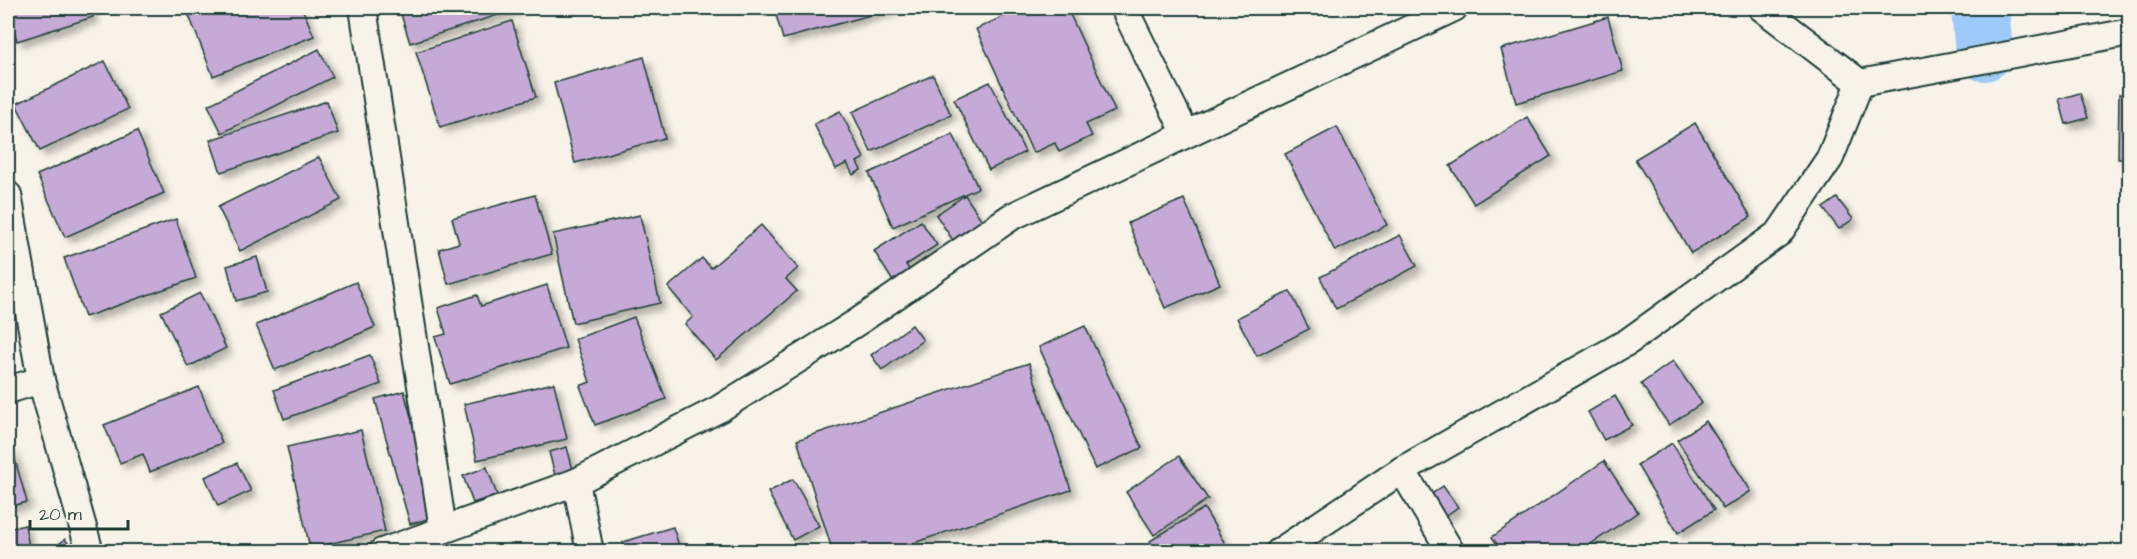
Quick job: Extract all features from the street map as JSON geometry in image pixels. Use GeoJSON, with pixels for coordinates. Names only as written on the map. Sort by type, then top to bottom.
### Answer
{"type":"FeatureCollection","features":[{"type":"Feature","properties":{"kind":"street"},"geometry":{"type":"LineString","coordinates":[[363,8],[443,529]]}},
{"type":"Feature","properties":{"kind":"street"},"geometry":{"type":"LineString","coordinates":[[1124,8],[1186,134]]}},
{"type":"Feature","properties":{"kind":"street"},"geometry":{"type":"LineString","coordinates":[[382,552],[576,482],[719,409],[859,321],[1011,217],[1454,8]]}},
{"type":"Feature","properties":{"kind":"street"},"geometry":{"type":"LineString","coordinates":[[1762,8],[1860,83],[2130,32]]}},
{"type":"Feature","properties":{"kind":"street"},"geometry":{"type":"LineString","coordinates":[[1279,552],[1402,470],[1629,341],[1779,232],[1830,158],[1860,83]]}},
{"type":"Feature","properties":{"kind":"street"},"geometry":{"type":"LineString","coordinates":[[8,195],[41,380],[90,552]]}},
{"type":"Feature","properties":{"kind":"street"},"geometry":{"type":"LineString","coordinates":[[8,390],[41,380]]}},
{"type":"Feature","properties":{"kind":"street"},"geometry":{"type":"LineString","coordinates":[[1402,470],[1451,552]]}},
{"type":"Feature","properties":{"kind":"street"},"geometry":{"type":"LineString","coordinates":[[576,482],[590,552]]}},
{"type":"Feature","properties":{"kind":"building"},"geometry":{"type":"Polygon","coordinates":[[[8,8],[90,8],[93,17],[17,41],[8,8]]]}},
{"type":"Feature","properties":{"kind":"building"},"geometry":{"type":"Polygon","coordinates":[[[201,8],[302,8],[314,36],[213,76],[188,13],[201,8]]]}},
{"type":"Feature","properties":{"kind":"building"},"geometry":{"type":"Polygon","coordinates":[[[399,8],[520,8],[410,43],[399,8]]]}},
{"type":"Feature","properties":{"kind":"building"},"geometry":{"type":"Polygon","coordinates":[[[774,8],[896,8],[783,39],[774,8]]]}},
{"type":"Feature","properties":{"kind":"building"},"geometry":{"type":"Polygon","coordinates":[[[1021,8],[1067,8],[1115,111],[1086,124],[1092,136],[1059,152],[1055,143],[1033,153],[976,29],[1021,8]]]}},
{"type":"Feature","properties":{"kind":"building"},"geometry":{"type":"Polygon","coordinates":[[[1608,17],[1623,71],[1516,103],[1501,49],[1608,17]]]}},
{"type":"Feature","properties":{"kind":"building"},"geometry":{"type":"Polygon","coordinates":[[[512,21],[536,97],[440,127],[416,52],[512,21]]]}},
{"type":"Feature","properties":{"kind":"building"},"geometry":{"type":"Polygon","coordinates":[[[319,49],[333,77],[222,133],[208,105],[319,49]]]}},
{"type":"Feature","properties":{"kind":"building"},"geometry":{"type":"Polygon","coordinates":[[[644,57],[665,138],[575,163],[554,83],[644,57]]]}},
{"type":"Feature","properties":{"kind":"building"},"geometry":{"type":"Polygon","coordinates":[[[105,61],[128,109],[40,151],[16,104],[105,61]]]}},
{"type":"Feature","properties":{"kind":"building"},"geometry":{"type":"Polygon","coordinates":[[[933,75],[951,115],[871,152],[852,112],[933,75]]]}},
{"type":"Feature","properties":{"kind":"building"},"geometry":{"type":"Polygon","coordinates":[[[990,82],[1025,152],[989,170],[954,99],[990,82]]]}},
{"type":"Feature","properties":{"kind":"building"},"geometry":{"type":"Polygon","coordinates":[[[2080,93],[2088,118],[2066,124],[2059,99],[2080,93]]]}},
{"type":"Feature","properties":{"kind":"building"},"geometry":{"type":"Polygon","coordinates":[[[2119,94],[2130,94],[2130,159],[2118,159],[2119,94]]]}},
{"type":"Feature","properties":{"kind":"building"},"geometry":{"type":"Polygon","coordinates":[[[327,101],[338,133],[221,172],[210,140],[327,101]]]}},
{"type":"Feature","properties":{"kind":"building"},"geometry":{"type":"Polygon","coordinates":[[[840,111],[864,158],[857,162],[861,170],[853,175],[847,163],[836,169],[814,124],[840,111]]]}},
{"type":"Feature","properties":{"kind":"building"},"geometry":{"type":"Polygon","coordinates":[[[1527,117],[1551,156],[1474,204],[1450,166],[1527,117]]]}},
{"type":"Feature","properties":{"kind":"building"},"geometry":{"type":"Polygon","coordinates":[[[1695,123],[1751,217],[1691,253],[1635,159],[1695,123]]]}},
{"type":"Feature","properties":{"kind":"building"},"geometry":{"type":"Polygon","coordinates":[[[1337,127],[1387,225],[1335,251],[1285,154],[1337,127]]]}},
{"type":"Feature","properties":{"kind":"building"},"geometry":{"type":"Polygon","coordinates":[[[137,131],[164,193],[65,237],[37,175],[137,131]]]}},
{"type":"Feature","properties":{"kind":"building"},"geometry":{"type":"Polygon","coordinates":[[[953,134],[978,188],[893,227],[869,173],[953,134]]]}},
{"type":"Feature","properties":{"kind":"building"},"geometry":{"type":"Polygon","coordinates":[[[319,157],[341,200],[240,251],[218,207],[319,157]]]}},
{"type":"Feature","properties":{"kind":"building"},"geometry":{"type":"Polygon","coordinates":[[[535,195],[552,254],[448,284],[439,249],[459,243],[452,218],[535,195]]]}},
{"type":"Feature","properties":{"kind":"building"},"geometry":{"type":"Polygon","coordinates":[[[965,195],[983,222],[954,242],[936,215],[965,195]]]}},
{"type":"Feature","properties":{"kind":"building"},"geometry":{"type":"Polygon","coordinates":[[[1837,198],[1853,219],[1839,229],[1823,208],[1837,198]]]}},
{"type":"Feature","properties":{"kind":"building"},"geometry":{"type":"Polygon","coordinates":[[[1184,199],[1220,284],[1165,308],[1128,223],[1184,199]]]}},
{"type":"Feature","properties":{"kind":"building"},"geometry":{"type":"Polygon","coordinates":[[[640,215],[660,303],[573,323],[553,234],[640,215]]]}},
{"type":"Feature","properties":{"kind":"building"},"geometry":{"type":"Polygon","coordinates":[[[176,219],[196,278],[85,317],[64,258],[176,219]]]}},
{"type":"Feature","properties":{"kind":"building"},"geometry":{"type":"Polygon","coordinates":[[[921,221],[937,245],[906,265],[911,272],[894,283],[874,251],[921,221]]]}},
{"type":"Feature","properties":{"kind":"building"},"geometry":{"type":"Polygon","coordinates":[[[761,225],[798,268],[786,279],[797,291],[716,360],[685,324],[693,317],[668,287],[702,258],[711,268],[761,225]]]}},
{"type":"Feature","properties":{"kind":"building"},"geometry":{"type":"Polygon","coordinates":[[[1400,235],[1417,266],[1336,309],[1320,277],[1400,235]]]}},
{"type":"Feature","properties":{"kind":"building"},"geometry":{"type":"Polygon","coordinates":[[[257,257],[267,292],[236,301],[227,266],[257,257]]]}},
{"type":"Feature","properties":{"kind":"building"},"geometry":{"type":"Polygon","coordinates":[[[356,282],[375,327],[275,370],[256,325],[356,282]]]}},
{"type":"Feature","properties":{"kind":"building"},"geometry":{"type":"Polygon","coordinates":[[[547,285],[566,348],[450,384],[435,337],[446,334],[438,308],[477,295],[481,306],[547,285]]]}},
{"type":"Feature","properties":{"kind":"building"},"geometry":{"type":"Polygon","coordinates":[[[1290,291],[1309,329],[1257,356],[1237,318],[1290,291]]]}},
{"type":"Feature","properties":{"kind":"building"},"geometry":{"type":"Polygon","coordinates":[[[200,293],[226,348],[188,367],[161,312],[200,293]]]}},
{"type":"Feature","properties":{"kind":"building"},"geometry":{"type":"Polygon","coordinates":[[[634,317],[666,399],[595,425],[580,386],[590,382],[575,339],[634,317]]]}},
{"type":"Feature","properties":{"kind":"building"},"geometry":{"type":"Polygon","coordinates":[[[912,325],[923,340],[882,370],[871,355],[912,325]]]}},
{"type":"Feature","properties":{"kind":"building"},"geometry":{"type":"Polygon","coordinates":[[[1085,326],[1142,448],[1095,469],[1039,347],[1085,326]]]}},
{"type":"Feature","properties":{"kind":"building"},"geometry":{"type":"Polygon","coordinates":[[[370,355],[381,384],[284,419],[274,390],[370,355]]]}},
{"type":"Feature","properties":{"kind":"building"},"geometry":{"type":"Polygon","coordinates":[[[1673,361],[1702,403],[1669,425],[1641,384],[1673,361]]]}},
{"type":"Feature","properties":{"kind":"building"},"geometry":{"type":"Polygon","coordinates":[[[1029,363],[1071,490],[887,552],[833,552],[797,440],[1029,363]]]}},
{"type":"Feature","properties":{"kind":"building"},"geometry":{"type":"Polygon","coordinates":[[[554,383],[567,439],[477,460],[464,404],[554,383]]]}},
{"type":"Feature","properties":{"kind":"building"},"geometry":{"type":"Polygon","coordinates":[[[199,387],[222,443],[150,472],[143,454],[120,463],[104,425],[199,387]]]}},
{"type":"Feature","properties":{"kind":"building"},"geometry":{"type":"Polygon","coordinates":[[[404,391],[430,487],[422,489],[431,518],[410,524],[375,399],[404,391]]]}},
{"type":"Feature","properties":{"kind":"building"},"geometry":{"type":"Polygon","coordinates":[[[1615,396],[1632,425],[1604,440],[1588,412],[1615,396]]]}},
{"type":"Feature","properties":{"kind":"building"},"geometry":{"type":"Polygon","coordinates":[[[1706,421],[1751,491],[1723,509],[1677,440],[1706,421]]]}},
{"type":"Feature","properties":{"kind":"building"},"geometry":{"type":"Polygon","coordinates":[[[361,430],[385,531],[310,548],[287,447],[361,430]]]}},
{"type":"Feature","properties":{"kind":"building"},"geometry":{"type":"Polygon","coordinates":[[[1672,443],[1714,510],[1678,533],[1637,465],[1672,443]]]}},
{"type":"Feature","properties":{"kind":"building"},"geometry":{"type":"Polygon","coordinates":[[[567,447],[574,474],[556,479],[549,452],[567,447]]]}},
{"type":"Feature","properties":{"kind":"building"},"geometry":{"type":"Polygon","coordinates":[[[12,449],[27,502],[8,507],[8,450],[12,449]]]}},
{"type":"Feature","properties":{"kind":"building"},"geometry":{"type":"Polygon","coordinates":[[[1179,456],[1208,499],[1154,535],[1126,492],[1179,456]]]}},
{"type":"Feature","properties":{"kind":"building"},"geometry":{"type":"Polygon","coordinates":[[[1604,461],[1638,512],[1579,552],[1502,552],[1492,537],[1604,461]]]}},
{"type":"Feature","properties":{"kind":"building"},"geometry":{"type":"Polygon","coordinates":[[[237,463],[251,491],[218,506],[205,477],[237,463]]]}},
{"type":"Feature","properties":{"kind":"building"},"geometry":{"type":"Polygon","coordinates":[[[487,467],[497,495],[473,503],[463,476],[487,467]]]}},
{"type":"Feature","properties":{"kind":"building"},"geometry":{"type":"Polygon","coordinates":[[[793,479],[819,526],[793,540],[768,492],[793,479]]]}},
{"type":"Feature","properties":{"kind":"building"},"geometry":{"type":"Polygon","coordinates":[[[1443,486],[1458,507],[1444,517],[1429,496],[1443,486]]]}},
{"type":"Feature","properties":{"kind":"building"},"geometry":{"type":"Polygon","coordinates":[[[1204,508],[1230,552],[1156,552],[1150,541],[1204,508]]]}},
{"type":"Feature","properties":{"kind":"building"},"geometry":{"type":"Polygon","coordinates":[[[25,525],[30,552],[8,552],[8,529],[25,525]]]}},
{"type":"Feature","properties":{"kind":"building"},"geometry":{"type":"Polygon","coordinates":[[[673,527],[681,552],[626,552],[623,542],[673,527]]]}},
{"type":"Feature","properties":{"kind":"building"},"geometry":{"type":"Polygon","coordinates":[[[65,539],[74,552],[49,552],[65,539]]]}},
{"type":"Feature","properties":{"kind":"waterway"},"geometry":{"type":"LineString","coordinates":[[1980,8],[1984,52]]}}]}
